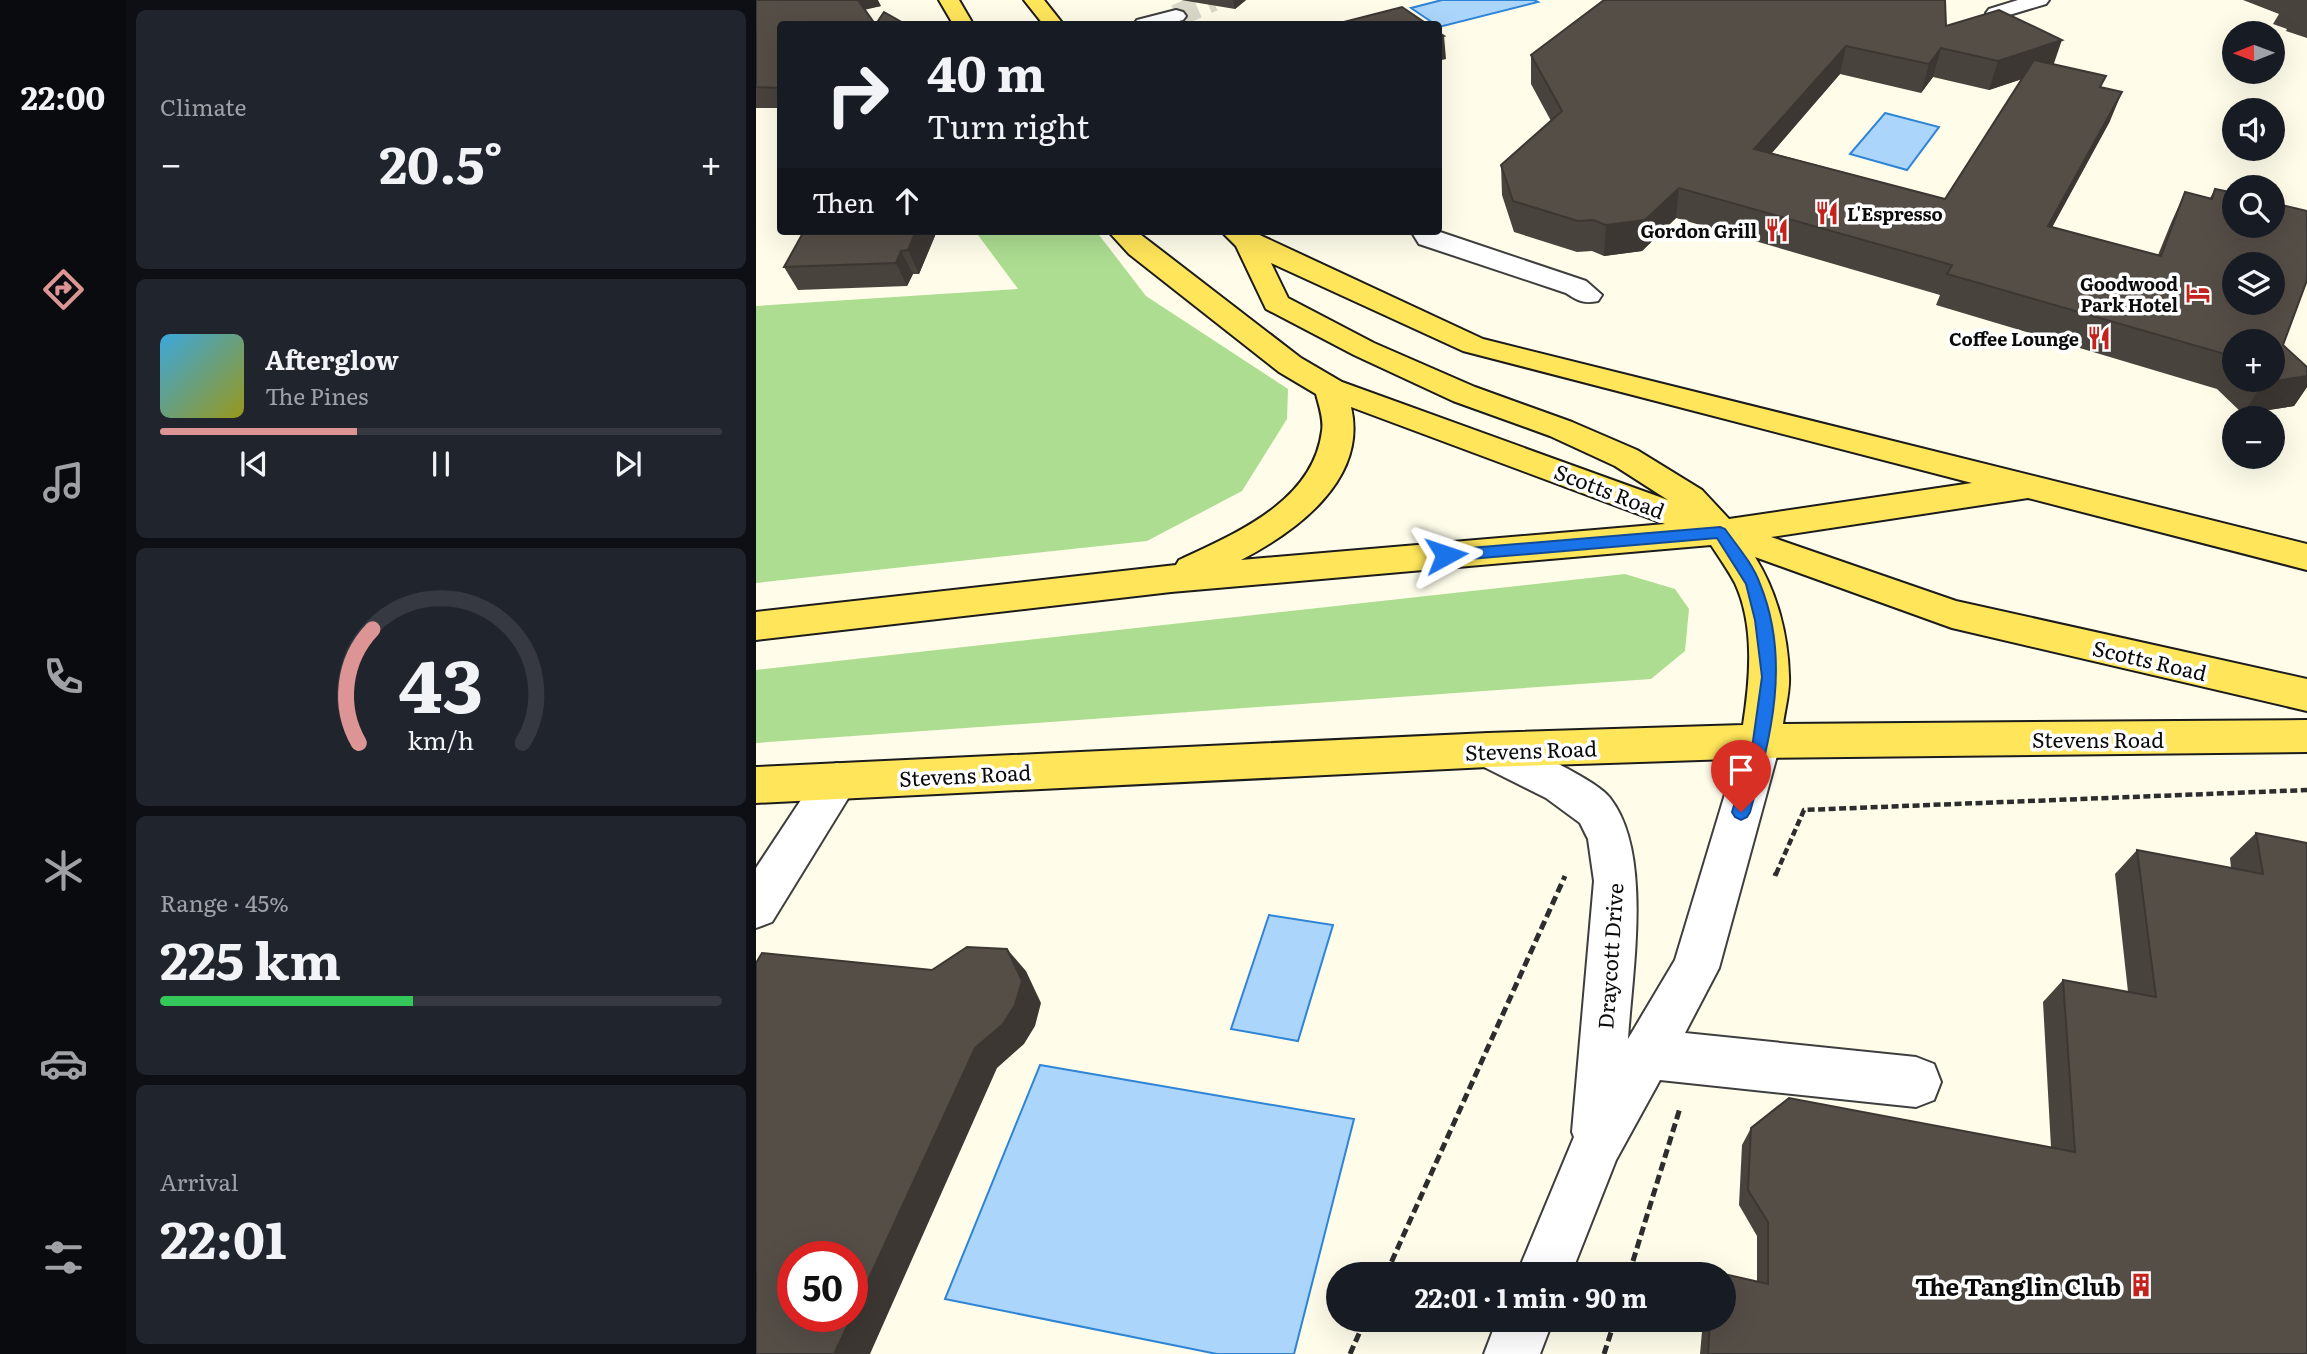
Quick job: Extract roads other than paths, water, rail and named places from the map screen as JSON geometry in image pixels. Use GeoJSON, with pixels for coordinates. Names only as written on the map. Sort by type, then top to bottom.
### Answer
{"type":"FeatureCollection","features":[{"type":"Feature","properties":{"kind":"main road"},"geometry":{"type":"LineString","coordinates":[[949,0],[961,21]]}},
{"type":"Feature","properties":{"kind":"main road"},"geometry":{"type":"LineString","coordinates":[[1034,0],[1051,21]]}},
{"type":"Feature","properties":{"kind":"main road","name":"Scotts Road"},"geometry":{"type":"LineString","coordinates":[[1125,235],[1138,248],[1290,365],[1331,389],[1952,614],[2307,695]]}},
{"type":"Feature","properties":{"kind":"main road"},"geometry":{"type":"LineString","coordinates":[[1241,237],[1473,345],[2307,557]]}},
{"type":"Feature","properties":{"kind":"main road"},"geometry":{"type":"LineString","coordinates":[[1241,237],[1276,303],[1364,349],[1464,394],[1561,429],[1626,458],[1690,498],[1720,532],[1753,583],[1763,620],[1770,677],[1761,741]]}},
{"type":"Feature","properties":{"kind":"main road"},"geometry":{"type":"LineString","coordinates":[[1171,579],[1263,535],[1305,498],[1329,466],[1338,430],[1331,389]]}},
{"type":"Feature","properties":{"kind":"main road"},"geometry":{"type":"LineString","coordinates":[[756,626],[1171,579],[1720,532],[2029,486]]}},
{"type":"Feature","properties":{"kind":"main road","name":"Stevens Road"},"geometry":{"type":"LineString","coordinates":[[756,785],[1488,750],[1761,741],[2307,736]]}},
{"type":"Feature","properties":{"kind":"street"},"geometry":{"type":"LineString","coordinates":[[1996,13],[2039,0]]}},
{"type":"Feature","properties":{"kind":"street"},"geometry":{"type":"LineString","coordinates":[[1156,21],[1176,16]]}},
{"type":"Feature","properties":{"kind":"street"},"geometry":{"type":"LineString","coordinates":[[1426,235],[1428,238],[1576,287],[1588,295]]}},
{"type":"Feature","properties":{"kind":"street","name":"Draycott Drive"},"geometry":{"type":"LineString","coordinates":[[1549,1262],[1596,1145],[1696,968],[1761,741]]}},
{"type":"Feature","properties":{"kind":"street","name":"Draycott Drive"},"geometry":{"type":"LineString","coordinates":[[1488,750],[1561,786],[1595,810],[1609,839],[1616,881],[1596,1145]]}},
{"type":"Feature","properties":{"kind":"street"},"geometry":{"type":"LineString","coordinates":[[756,907],[837,780]]}},
{"type":"Feature","properties":{"kind":"street"},"geometry":{"type":"LineString","coordinates":[[1646,1055],[1916,1082]]}},
{"type":"Feature","properties":{"kind":"street"},"geometry":{"type":"LineString","coordinates":[[1512,1354],[1520,1332]]}},
{"type":"Feature","properties":{"kind":"water"},"geometry":{"type":"Polygon","coordinates":[[[1442,0],[1538,2],[1442,26],[1442,21],[1430,21],[1411,8],[1442,0]]]}},
{"type":"Feature","properties":{"kind":"water"},"geometry":{"type":"Polygon","coordinates":[[[1885,113],[1939,127],[1907,170],[1850,154],[1885,113]]]}},
{"type":"Feature","properties":{"kind":"water"},"geometry":{"type":"Polygon","coordinates":[[[1269,915],[1333,925],[1298,1041],[1231,1029],[1269,915]]]}},
{"type":"Feature","properties":{"kind":"water"},"geometry":{"type":"Polygon","coordinates":[[[1040,1065],[1354,1119],[1294,1354],[1217,1354],[945,1299],[1040,1065]]]}},
{"type":"Feature","properties":{"kind":"tunnel"},"geometry":{"type":"LineString","coordinates":[[1176,16],[1213,0]]}},
{"type":"Feature","properties":{"kind":"place","name":"L'Espresso"},"geometry":{"type":"Point","coordinates":[1827,213]}},
{"type":"Feature","properties":{"kind":"place","name":"Gordon Grill"},"geometry":{"type":"Point","coordinates":[1777,230]}},
{"type":"Feature","properties":{"kind":"place","name":"Goodwood Park Hotel"},"geometry":{"type":"Point","coordinates":[2198,293]}},
{"type":"Feature","properties":{"kind":"place","name":"Coffee Lounge"},"geometry":{"type":"Point","coordinates":[2099,338]}},
{"type":"Feature","properties":{"kind":"place","name":"The Tanglin Club"},"geometry":{"type":"Point","coordinates":[2141,1285]}}]}
